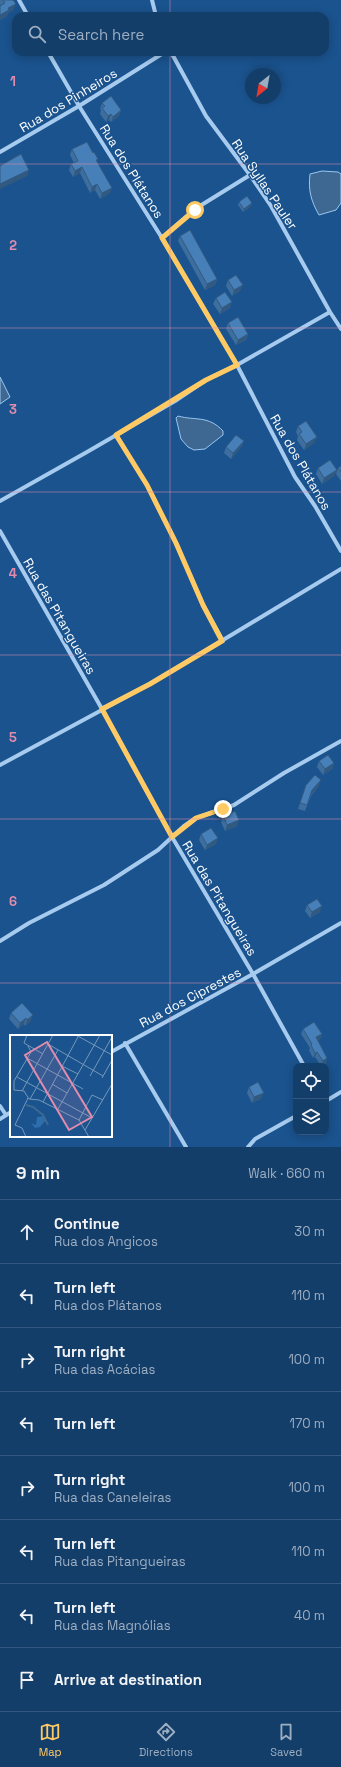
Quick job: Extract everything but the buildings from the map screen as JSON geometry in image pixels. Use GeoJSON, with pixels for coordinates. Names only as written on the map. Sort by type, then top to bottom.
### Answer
{"type":"FeatureCollection","features":[{"type":"Feature","properties":{"kind":"street"},"geometry":{"type":"LineString","coordinates":[[19,0],[26,12]]}},
{"type":"Feature","properties":{"kind":"street"},"geometry":{"type":"LineString","coordinates":[[152,0],[155,12]]}},
{"type":"Feature","properties":{"kind":"street","name":"Rua dos Plátanos"},"geometry":{"type":"LineString","coordinates":[[50,56],[79,106],[162,238],[237,365],[295,477],[315,506],[341,551]]}},
{"type":"Feature","properties":{"kind":"street","name":"Rua dos Pinheiros"},"geometry":{"type":"LineString","coordinates":[[0,152],[79,106],[159,56]]}},
{"type":"Feature","properties":{"kind":"street","name":"Rua Syllas Pauler"},"geometry":{"type":"LineString","coordinates":[[173,56],[206,116],[250,175],[289,238],[341,329]]}},
{"type":"Feature","properties":{"kind":"street"},"geometry":{"type":"LineString","coordinates":[[162,238],[195,210],[250,175]]}},
{"type":"Feature","properties":{"kind":"street"},"geometry":{"type":"LineString","coordinates":[[0,500],[116,435],[206,380],[237,365],[330,312]]}},
{"type":"Feature","properties":{"kind":"street"},"geometry":{"type":"LineString","coordinates":[[116,435],[147,485],[176,543],[203,605],[222,641]]}},
{"type":"Feature","properties":{"kind":"street","name":"Rua das Pitangueiras"},"geometry":{"type":"LineString","coordinates":[[0,531],[102,709],[172,837],[253,974],[302,1063]]}},
{"type":"Feature","properties":{"kind":"street"},"geometry":{"type":"LineString","coordinates":[[0,765],[150,684],[341,569]]}},
{"type":"Feature","properties":{"kind":"street"},"geometry":{"type":"LineString","coordinates":[[0,941],[29,923],[104,885],[158,850],[196,818],[234,805],[284,773],[341,741]]}},
{"type":"Feature","properties":{"kind":"street","name":"Rua dos Ciprestes"},"geometry":{"type":"LineString","coordinates":[[112,1051],[253,974],[341,923]]}},
{"type":"Feature","properties":{"kind":"street"},"geometry":{"type":"LineString","coordinates":[[125,1043],[186,1147]]}},
{"type":"Feature","properties":{"kind":"street"},"geometry":{"type":"LineString","coordinates":[[329,1099],[341,1092]]}},
{"type":"Feature","properties":{"kind":"street"},"geometry":{"type":"LineString","coordinates":[[0,1106],[6,1115]]}},
{"type":"Feature","properties":{"kind":"street"},"geometry":{"type":"LineString","coordinates":[[0,1119],[10,1113]]}},
{"type":"Feature","properties":{"kind":"street"},"geometry":{"type":"LineString","coordinates":[[248,1147],[254,1139],[293,1118]]}},
{"type":"Feature","properties":{"kind":"water"},"geometry":{"type":"Polygon","coordinates":[[[322,171],[338,172],[341,174],[341,203],[336,210],[319,215],[311,195],[309,180],[310,174],[322,171]]]}},
{"type":"Feature","properties":{"kind":"water"},"geometry":{"type":"Polygon","coordinates":[[[0,377],[10,397],[0,404],[0,377]]]}},
{"type":"Feature","properties":{"kind":"water"},"geometry":{"type":"Polygon","coordinates":[[[178,416],[202,419],[212,423],[223,431],[223,435],[205,449],[194,450],[188,447],[181,439],[176,418],[178,416]]]}},
{"type":"Feature","properties":{"kind":"route"},"geometry":{"type":"LineString","coordinates":[[195,210],[162,238],[237,365],[206,380],[175,401],[116,435],[147,485],[176,543],[203,605],[222,641],[150,684],[102,709],[172,837],[196,818],[223,809]]}}]}
